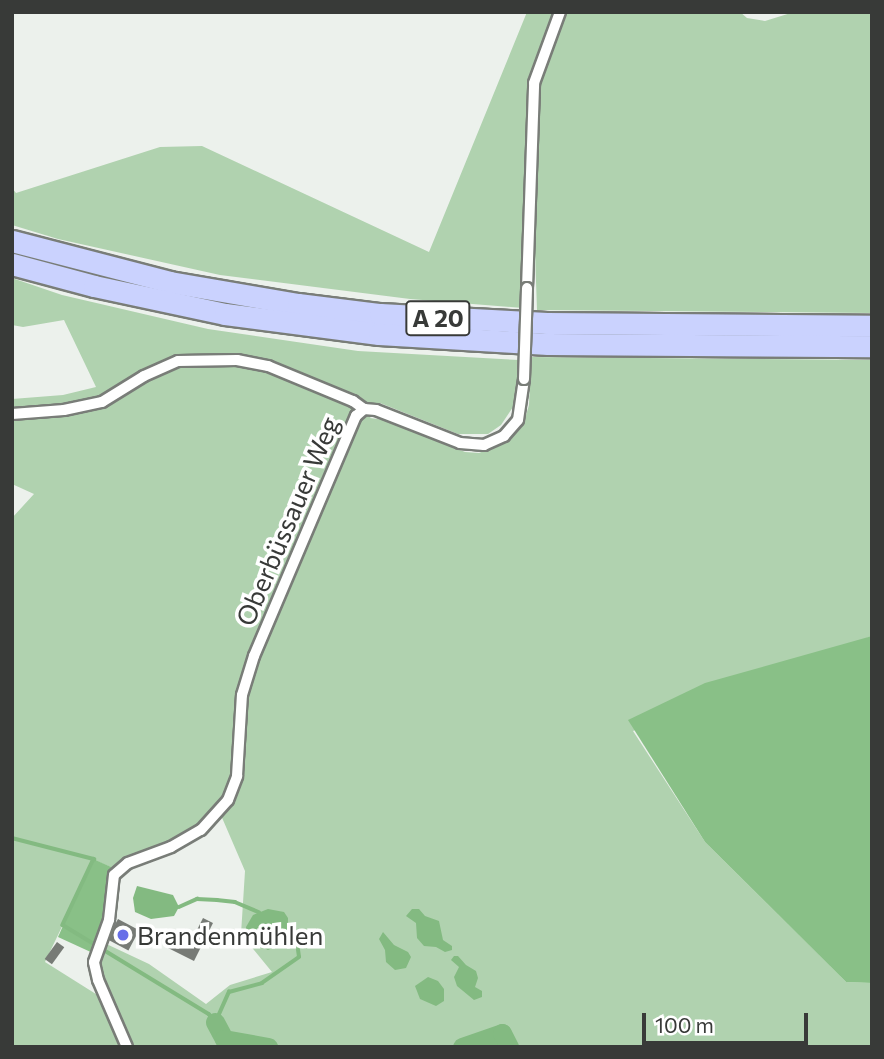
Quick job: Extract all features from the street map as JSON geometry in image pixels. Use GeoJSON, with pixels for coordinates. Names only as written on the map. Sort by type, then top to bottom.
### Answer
{"type":"FeatureCollection","features":[{"type":"Feature","properties":{"kind":"highway","name":"A 20"},"geometry":{"type":"LineString","coordinates":[[12,242],[181,285],[380,314],[547,323],[872,326]]}},
{"type":"Feature","properties":{"kind":"highway","name":"A 20"},"geometry":{"type":"LineString","coordinates":[[12,264],[94,286],[225,314],[379,334],[548,344],[872,346]]}},
{"type":"Feature","properties":{"kind":"street","name":"Oberbüssauer Weg"},"geometry":{"type":"LineString","coordinates":[[127,1047],[98,980],[95,954],[109,920],[114,875],[128,863],[171,847],[201,830],[228,800],[237,776],[242,695],[254,656],[356,416],[364,409],[376,410],[460,443],[484,445],[504,436],[518,420],[524,379],[534,83],[539,62],[560,12]]}},
{"type":"Feature","properties":{"kind":"street"},"geometry":{"type":"LineString","coordinates":[[12,414],[86,406],[109,398],[159,368],[178,361],[217,359],[268,366],[353,401],[364,409]]}},
{"type":"Feature","properties":{"kind":"shaded area"},"geometry":{"type":"Polygon","coordinates":[[[527,12],[556,12],[530,82],[523,308],[410,299],[220,275],[58,239],[12,225],[12,188],[16,193],[160,147],[202,146],[429,252],[527,12]]]}},
{"type":"Feature","properties":{"kind":"shaded area"},"geometry":{"type":"Polygon","coordinates":[[[564,12],[740,12],[747,18],[765,21],[794,12],[872,12],[872,313],[537,310],[534,223],[539,91],[541,77],[564,12]]]}},
{"type":"Feature","properties":{"kind":"shaded area"},"geometry":{"type":"Polygon","coordinates":[[[12,278],[62,295],[208,329],[358,351],[519,360],[515,404],[501,425],[488,434],[458,434],[380,403],[370,418],[385,420],[465,452],[479,453],[504,443],[524,422],[529,405],[531,357],[872,360],[872,636],[633,731],[705,842],[846,982],[872,983],[872,1047],[12,1047],[12,518],[34,494],[12,484],[12,399],[63,395],[96,387],[64,320],[23,327],[12,325],[12,278]],[[220,813],[118,870],[94,860],[45,962],[107,1001],[98,980],[100,941],[149,964],[206,1004],[230,985],[272,972],[241,934],[245,871],[220,813]]]}},
{"type":"Feature","properties":{"kind":"shaded area"},"geometry":{"type":"Polygon","coordinates":[[[872,636],[872,983],[846,982],[705,842],[628,720],[705,683],[872,636]]]}},
{"type":"Feature","properties":{"kind":"shaded area"},"geometry":{"type":"Polygon","coordinates":[[[93,859],[118,870],[95,954],[58,937],[93,859]]]}},
{"type":"Feature","properties":{"kind":"shaded area"},"geometry":{"type":"Polygon","coordinates":[[[137,886],[173,895],[179,907],[174,916],[151,919],[135,912],[133,898],[137,886]]]}},
{"type":"Feature","properties":{"kind":"shaded area"},"geometry":{"type":"Polygon","coordinates":[[[268,909],[284,912],[288,918],[288,930],[281,944],[268,950],[246,939],[246,927],[253,915],[268,909]]]}},
{"type":"Feature","properties":{"kind":"shaded area"},"geometry":{"type":"Polygon","coordinates":[[[412,909],[419,909],[425,916],[439,921],[443,940],[452,946],[452,950],[445,952],[436,947],[424,946],[417,938],[416,923],[406,916],[412,909]]]}},
{"type":"Feature","properties":{"kind":"shaded area"},"geometry":{"type":"Polygon","coordinates":[[[383,932],[394,945],[408,952],[411,957],[406,968],[395,970],[386,962],[385,950],[379,939],[383,932]]]}},
{"type":"Feature","properties":{"kind":"shaded area"},"geometry":{"type":"Polygon","coordinates":[[[458,956],[476,971],[478,978],[475,987],[482,991],[482,997],[474,1000],[457,986],[454,977],[459,967],[451,960],[458,956]]]}},
{"type":"Feature","properties":{"kind":"shaded area"},"geometry":{"type":"Polygon","coordinates":[[[428,977],[438,981],[444,989],[444,1001],[436,1006],[420,999],[415,986],[428,977]]]}},
{"type":"Feature","properties":{"kind":"building"},"geometry":{"type":"Polygon","coordinates":[[[203,918],[213,923],[194,961],[164,946],[172,930],[192,940],[203,918]]]}},
{"type":"Feature","properties":{"kind":"building","name":"Brandenmühlen"},"geometry":{"type":"Polygon","coordinates":[[[118,919],[139,930],[128,951],[107,939],[118,919]]]}},
{"type":"Feature","properties":{"kind":"building"},"geometry":{"type":"Polygon","coordinates":[[[57,942],[64,947],[52,964],[45,959],[57,942]]]}},
{"type":"Feature","properties":{"kind":"waterway"},"geometry":{"type":"LineString","coordinates":[[12,838],[94,859],[63,925],[209,1014],[215,1022]]}},
{"type":"Feature","properties":{"kind":"waterway"},"geometry":{"type":"LineString","coordinates":[[179,907],[197,899],[217,900],[235,902],[259,912]]}},
{"type":"Feature","properties":{"kind":"waterway"},"geometry":{"type":"LineString","coordinates":[[216,1021],[229,992],[262,983],[299,957],[297,943],[288,930]]}},
{"type":"Feature","properties":{"kind":"waterway"},"geometry":{"type":"LineString","coordinates":[[215,1022],[224,1039],[268,1047]]}},
{"type":"Feature","properties":{"kind":"waterway"},"geometry":{"type":"LineString","coordinates":[[462,1047],[502,1033],[509,1047]]}},
{"type":"Feature","properties":{"kind":"place","name":"Brandenmühlen"},"geometry":{"type":"Point","coordinates":[123,935]}}]}
